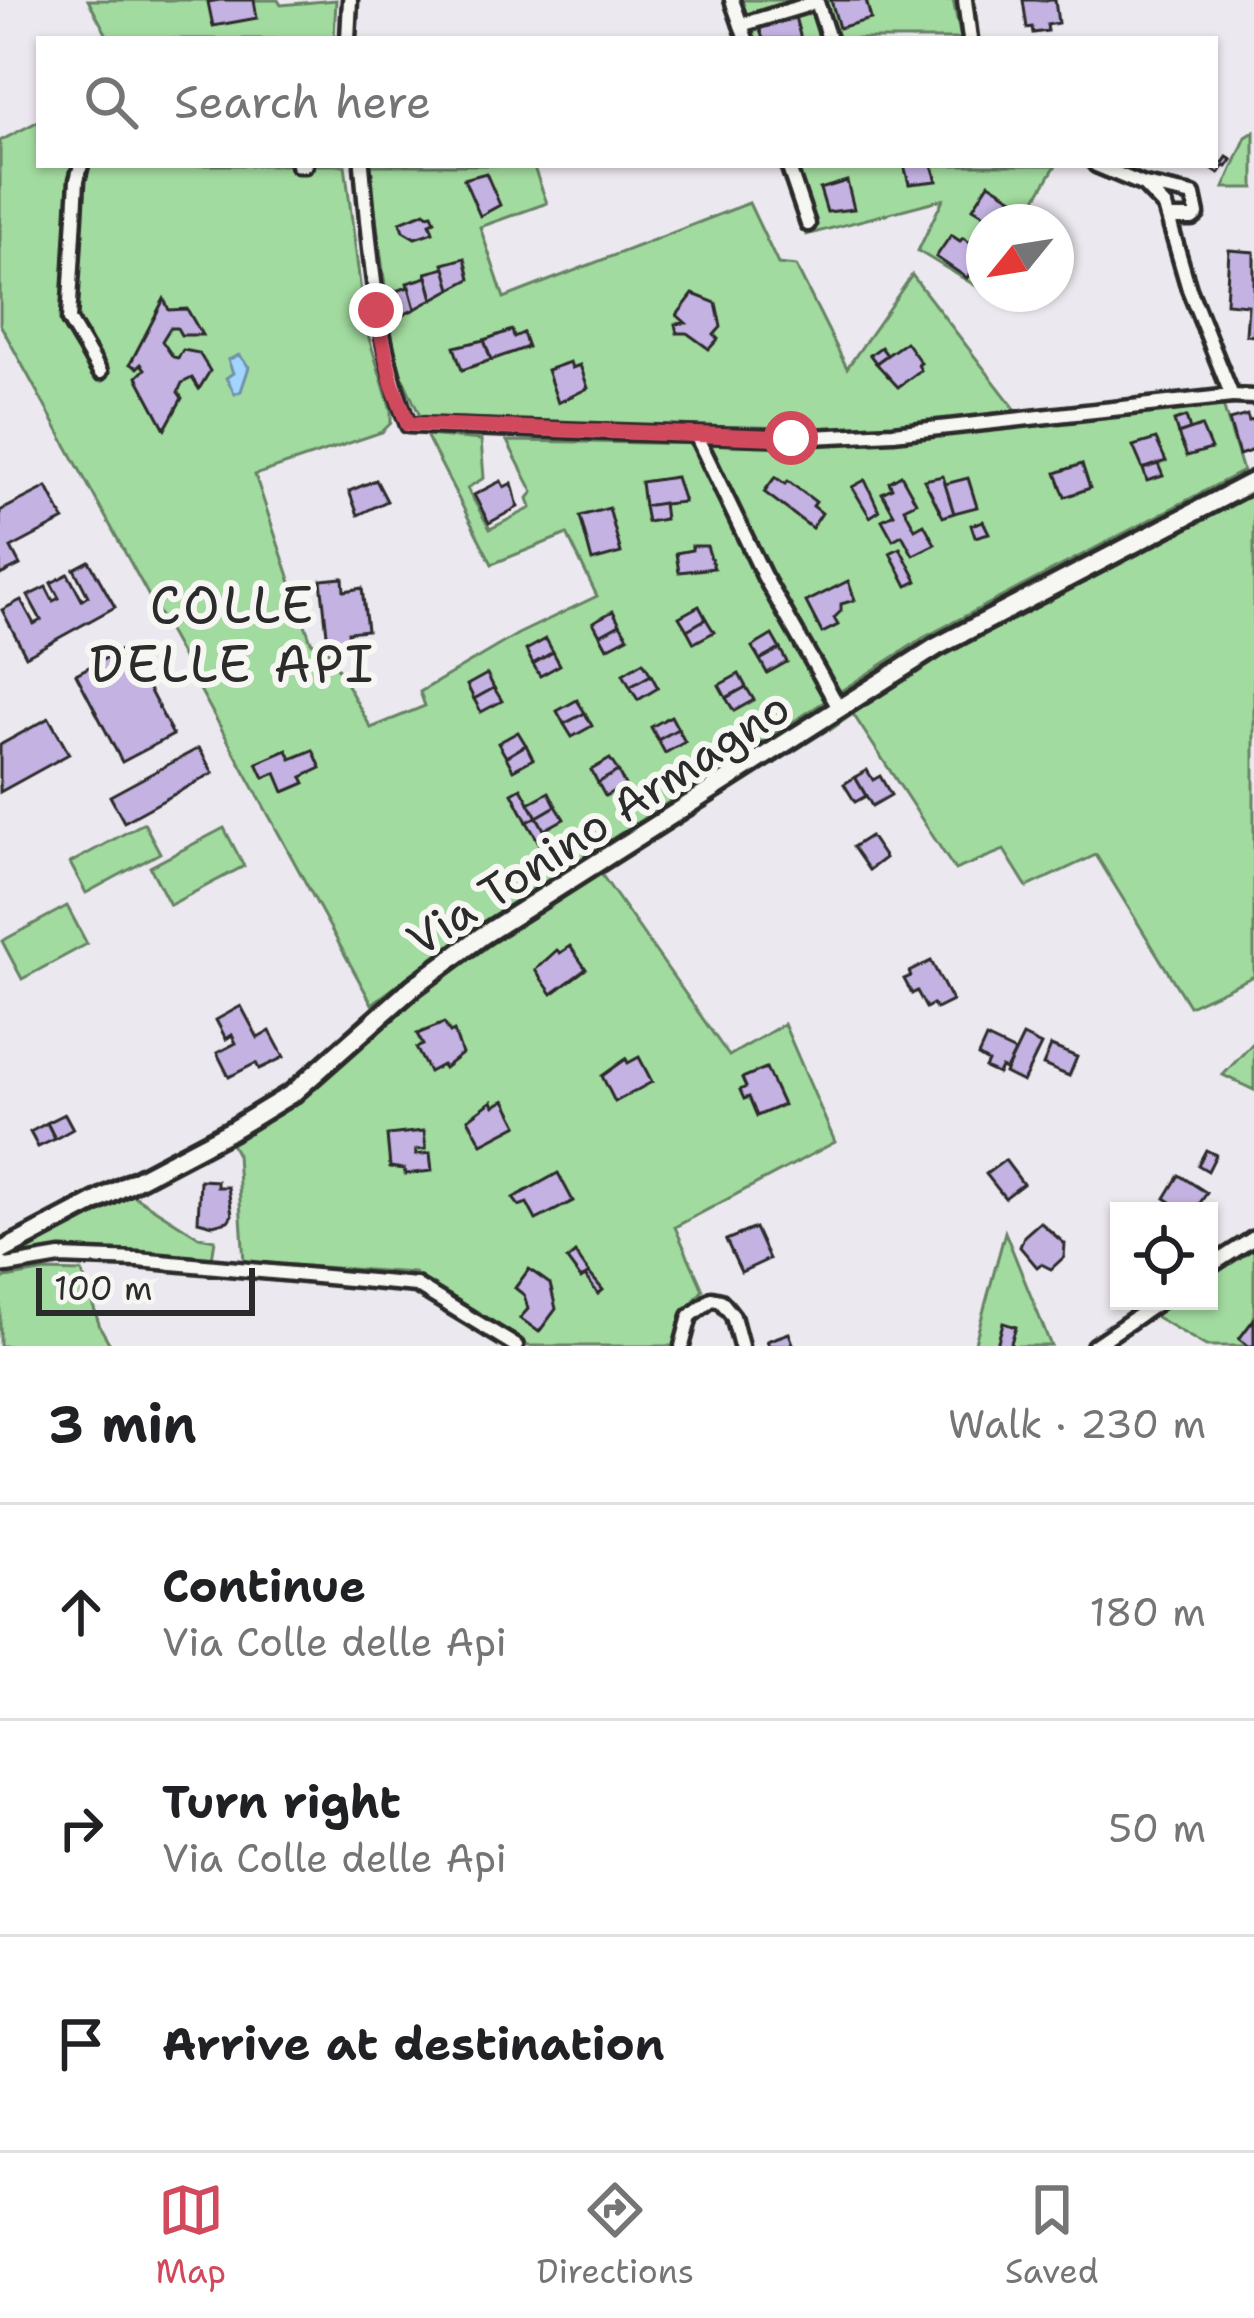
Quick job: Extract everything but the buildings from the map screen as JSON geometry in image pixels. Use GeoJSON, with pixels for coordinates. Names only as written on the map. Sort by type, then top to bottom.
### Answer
{"type":"FeatureCollection","features":[{"type":"Feature","properties":{"kind":"street"},"geometry":{"type":"LineString","coordinates":[[348,36],[350,0]]}},
{"type":"Feature","properties":{"kind":"street"},"geometry":{"type":"LineString","coordinates":[[733,0],[743,32],[817,2],[828,36]]}},
{"type":"Feature","properties":{"kind":"street"},"geometry":{"type":"LineString","coordinates":[[965,0],[970,36]]}},
{"type":"Feature","properties":{"kind":"street"},"geometry":{"type":"LineString","coordinates":[[80,168],[69,320],[100,372]]}},
{"type":"Feature","properties":{"kind":"street"},"geometry":{"type":"LineString","coordinates":[[362,168],[376,310],[392,383],[408,424],[698,437],[893,434],[1254,397]]}},
{"type":"Feature","properties":{"kind":"street"},"geometry":{"type":"LineString","coordinates":[[789,168],[808,224]]}},
{"type":"Feature","properties":{"kind":"street"},"geometry":{"type":"LineString","coordinates":[[1103,168],[1144,185],[1193,195],[1197,214],[1170,218]]}},
{"type":"Feature","properties":{"kind":"street"},"geometry":{"type":"LineString","coordinates":[[1144,185],[1160,198],[1170,218],[1189,289],[1232,396]]}},
{"type":"Feature","properties":{"kind":"street"},"geometry":{"type":"LineString","coordinates":[[698,437],[764,576],[839,708]]}},
{"type":"Feature","properties":{"kind":"street","name":"Via Tonino Armagno"},"geometry":{"type":"LineString","coordinates":[[0,1252],[293,1094],[413,987],[482,936],[936,647],[1254,482]]}},
{"type":"Feature","properties":{"kind":"street"},"geometry":{"type":"LineString","coordinates":[[1218,1261],[1254,1238]]}},
{"type":"Feature","properties":{"kind":"street"},"geometry":{"type":"LineString","coordinates":[[0,1263],[7,1266],[60,1257],[139,1260],[416,1285],[516,1346]]}},
{"type":"Feature","properties":{"kind":"street"},"geometry":{"type":"LineString","coordinates":[[682,1346],[690,1316],[712,1299],[722,1301],[733,1316],[742,1346]]}},
{"type":"Feature","properties":{"kind":"street"},"geometry":{"type":"LineString","coordinates":[[1094,1346],[1147,1310]]}},
{"type":"Feature","properties":{"kind":"green space"},"geometry":{"type":"Polygon","coordinates":[[[88,0],[278,0],[281,5],[336,0],[334,36],[107,36],[88,0]]]}},
{"type":"Feature","properties":{"kind":"green space"},"geometry":{"type":"Polygon","coordinates":[[[725,0],[953,0],[960,36],[738,36],[725,0]]]}},
{"type":"Feature","properties":{"kind":"green space"},"geometry":{"type":"Polygon","coordinates":[[[36,123],[36,168],[345,168],[365,325],[391,423],[382,432],[255,475],[311,642],[326,647],[371,728],[425,706],[420,692],[518,634],[597,596],[567,534],[492,564],[426,435],[481,440],[484,478],[467,488],[490,529],[531,508],[528,498],[533,492],[507,441],[790,445],[1222,402],[1243,471],[923,638],[477,926],[372,1004],[0,324],[0,141],[36,123]]]}},
{"type":"Feature","properties":{"kind":"green space"},"geometry":{"type":"Polygon","coordinates":[[[1254,132],[1254,188],[1224,188],[1246,137],[1254,132]]]}},
{"type":"Feature","properties":{"kind":"green space"},"geometry":{"type":"Polygon","coordinates":[[[369,168],[534,168],[547,203],[480,227],[504,298],[749,203],[778,264],[796,266],[847,368],[912,275],[1016,410],[890,427],[807,428],[420,416],[395,361],[369,168]]]}},
{"type":"Feature","properties":{"kind":"green space"},"geometry":{"type":"Polygon","coordinates":[[[783,168],[1054,168],[1033,204],[966,204],[966,280],[918,251],[943,199],[806,235],[783,168]]]}},
{"type":"Feature","properties":{"kind":"green space"},"geometry":{"type":"Polygon","coordinates":[[[1254,491],[1254,976],[1189,1006],[1096,855],[1027,887],[1004,850],[955,870],[853,714],[830,730],[827,721],[933,656],[1254,491]]]}},
{"type":"Feature","properties":{"kind":"green space"},"geometry":{"type":"Polygon","coordinates":[[[144,823],[160,853],[86,893],[70,863],[144,823]]]}},
{"type":"Feature","properties":{"kind":"green space"},"geometry":{"type":"Polygon","coordinates":[[[224,828],[244,866],[170,905],[150,867],[224,828]]]}},
{"type":"Feature","properties":{"kind":"green space"},"geometry":{"type":"Polygon","coordinates":[[[599,871],[729,1056],[784,1024],[835,1142],[675,1227],[703,1290],[680,1317],[676,1346],[528,1346],[414,1273],[244,1262],[237,1155],[230,1142],[327,1076],[427,986],[599,871]]]}},
{"type":"Feature","properties":{"kind":"green space"},"geometry":{"type":"Polygon","coordinates":[[[67,906],[87,944],[22,979],[2,941],[67,906]]]}},
{"type":"Feature","properties":{"kind":"green space"},"geometry":{"type":"Polygon","coordinates":[[[1254,1042],[1254,1090],[1223,1075],[1254,1042]]]}},
{"type":"Feature","properties":{"kind":"green space"},"geometry":{"type":"Polygon","coordinates":[[[131,1194],[199,1237],[215,1240],[212,1259],[57,1249],[15,1256],[15,1251],[131,1194]]]}},
{"type":"Feature","properties":{"kind":"green space"},"geometry":{"type":"Polygon","coordinates":[[[1005,1232],[1051,1346],[974,1346],[1005,1232]]]}},
{"type":"Feature","properties":{"kind":"green space"},"geometry":{"type":"Polygon","coordinates":[[[1254,1246],[1254,1346],[1206,1346],[1151,1314],[1157,1310],[1218,1310],[1218,1269],[1254,1246]]]}},
{"type":"Feature","properties":{"kind":"green space"},"geometry":{"type":"Polygon","coordinates":[[[45,1271],[82,1272],[111,1346],[0,1346],[0,1279],[45,1271]]]}},
{"type":"Feature","properties":{"kind":"water"},"geometry":{"type":"Polygon","coordinates":[[[239,355],[249,367],[241,391],[235,394],[226,378],[233,373],[228,360],[239,355]]]}},
{"type":"Feature","properties":{"kind":"district","name":"COLLE DELLE API"},"geometry":{"type":"Point","coordinates":[233,634]}},
{"type":"Feature","properties":{"kind":"route"},"geometry":{"type":"LineString","coordinates":[[376,310],[392,383],[408,424],[791,438]]}}]}
